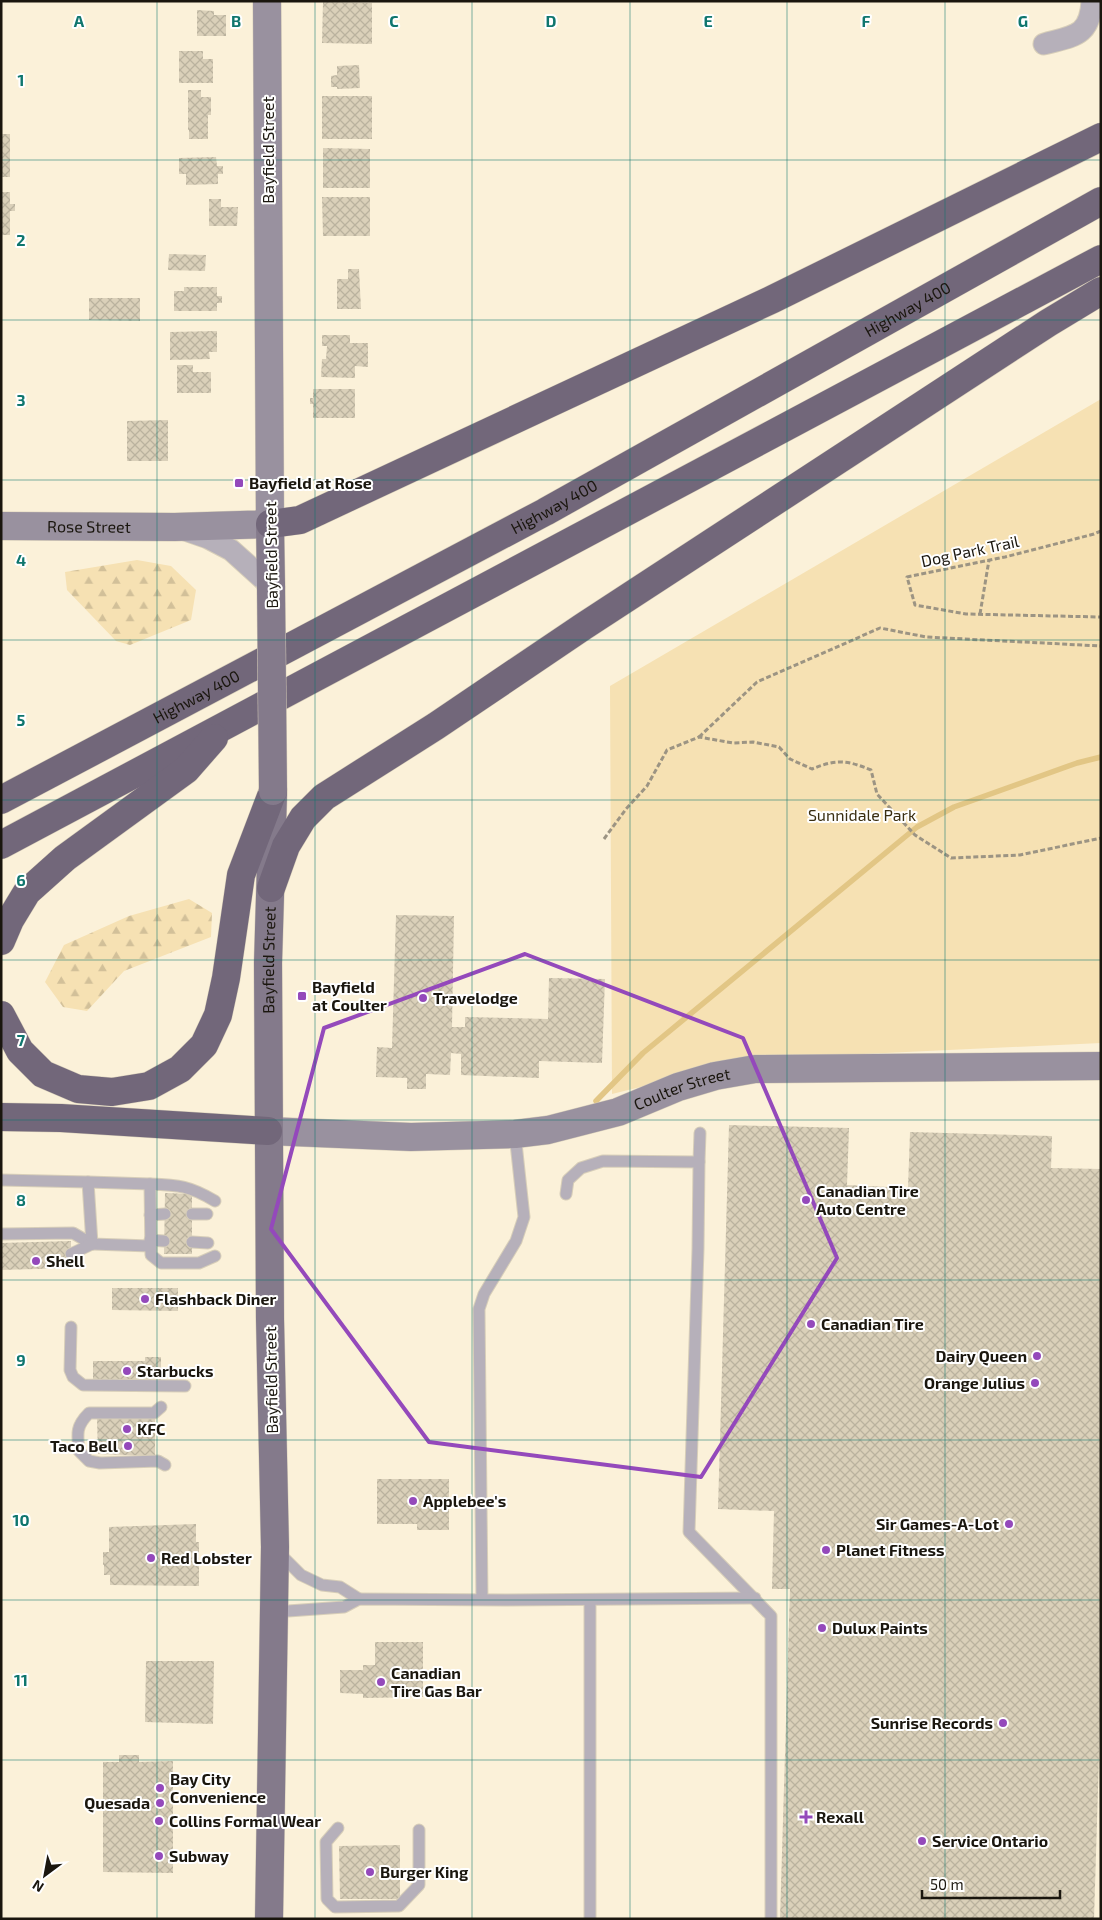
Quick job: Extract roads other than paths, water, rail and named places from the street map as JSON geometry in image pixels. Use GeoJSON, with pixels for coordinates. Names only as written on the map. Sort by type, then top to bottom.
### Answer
{"type":"FeatureCollection","features":[{"type":"Feature","properties":{"kind":"highway"},"geometry":{"type":"LineString","coordinates":[[270,524],[300,520],[773,299],[1101,137]]}},
{"type":"Feature","properties":{"kind":"highway","name":"Highway 400"},"geometry":{"type":"LineString","coordinates":[[1,800],[545,512],[1101,201]]}},
{"type":"Feature","properties":{"kind":"highway"},"geometry":{"type":"LineString","coordinates":[[1,845],[1101,259]]}},
{"type":"Feature","properties":{"kind":"highway"},"geometry":{"type":"LineString","coordinates":[[271,888],[286,846],[303,818],[324,797],[436,726],[584,626],[1101,291]]}},
{"type":"Feature","properties":{"kind":"highway"},"geometry":{"type":"LineString","coordinates":[[1,940],[10,920],[27,892],[65,858],[186,770],[224,726]]}},
{"type":"Feature","properties":{"kind":"highway"},"geometry":{"type":"LineString","coordinates":[[1,1015],[20,1051],[44,1074],[78,1089],[112,1092],[149,1086],[180,1069],[204,1045],[218,1015],[226,978],[241,875],[273,791]]}},
{"type":"Feature","properties":{"kind":"highway"},"geometry":{"type":"LineString","coordinates":[[1,1117],[61,1118],[268,1131]]}},
{"type":"Feature","properties":{"kind":"main road","name":"Bayfield Street"},"geometry":{"type":"LineString","coordinates":[[269,1919],[274,1547],[268,1131],[268,963],[273,791],[270,524]]}},
{"type":"Feature","properties":{"kind":"street","name":"Bayfield Street"},"geometry":{"type":"LineString","coordinates":[[267,1],[270,524]]}},
{"type":"Feature","properties":{"kind":"street"},"geometry":{"type":"LineString","coordinates":[[1044,44],[1073,36],[1087,26],[1091,14],[1092,1]]}},
{"type":"Feature","properties":{"kind":"street","name":"Rose Street"},"geometry":{"type":"LineString","coordinates":[[1,526],[270,524]]}},
{"type":"Feature","properties":{"kind":"street","name":"Rose Street"},"geometry":{"type":"LineString","coordinates":[[175,526],[208,538],[232,550],[271,586]]}},
{"type":"Feature","properties":{"kind":"street","name":"Coulter Street"},"geometry":{"type":"LineString","coordinates":[[268,1131],[412,1137],[515,1134],[548,1130],[582,1123],[618,1112],[678,1087],[715,1076],[755,1069],[1101,1066]]}},
{"type":"Feature","properties":{"kind":"lane"},"geometry":{"type":"LineString","coordinates":[[482,1599],[480,1309],[484,1294],[516,1241],[524,1217],[515,1134]]}},
{"type":"Feature","properties":{"kind":"lane"},"geometry":{"type":"LineString","coordinates":[[700,1134],[698,1268],[689,1532],[771,1616],[771,1919]]}},
{"type":"Feature","properties":{"kind":"lane"},"geometry":{"type":"LineString","coordinates":[[566,1194],[568,1180],[581,1168],[603,1161],[699,1162]]}},
{"type":"Feature","properties":{"kind":"lane"},"geometry":{"type":"LineString","coordinates":[[1,1180],[180,1185],[197,1191],[215,1201]]}},
{"type":"Feature","properties":{"kind":"lane"},"geometry":{"type":"LineString","coordinates":[[88,1182],[92,1244]]}},
{"type":"Feature","properties":{"kind":"lane"},"geometry":{"type":"LineString","coordinates":[[150,1184],[151,1255],[162,1263],[199,1263],[215,1256]]}},
{"type":"Feature","properties":{"kind":"lane"},"geometry":{"type":"LineString","coordinates":[[150,1215],[165,1214]]}},
{"type":"Feature","properties":{"kind":"lane"},"geometry":{"type":"LineString","coordinates":[[192,1214],[207,1214]]}},
{"type":"Feature","properties":{"kind":"lane"},"geometry":{"type":"LineString","coordinates":[[1,1234],[73,1233],[92,1244]]}},
{"type":"Feature","properties":{"kind":"lane"},"geometry":{"type":"LineString","coordinates":[[71,1254],[92,1244],[164,1241]]}},
{"type":"Feature","properties":{"kind":"lane"},"geometry":{"type":"LineString","coordinates":[[192,1242],[208,1243]]}},
{"type":"Feature","properties":{"kind":"lane"},"geometry":{"type":"LineString","coordinates":[[71,1327],[70,1370],[73,1377],[83,1385],[185,1386]]}},
{"type":"Feature","properties":{"kind":"lane"},"geometry":{"type":"LineString","coordinates":[[161,1407],[154,1413],[89,1413],[80,1422],[78,1437],[79,1451],[90,1461],[100,1463],[158,1461],[165,1466]]}},
{"type":"Feature","properties":{"kind":"lane"},"geometry":{"type":"LineString","coordinates":[[274,1547],[301,1575],[322,1585],[340,1587],[359,1598],[590,1600],[755,1598]]}},
{"type":"Feature","properties":{"kind":"lane"},"geometry":{"type":"LineString","coordinates":[[273,1612],[344,1607],[359,1598]]}},
{"type":"Feature","properties":{"kind":"lane"},"geometry":{"type":"LineString","coordinates":[[590,1600],[590,1919]]}},
{"type":"Feature","properties":{"kind":"lane"},"geometry":{"type":"LineString","coordinates":[[338,1828],[326,1842],[327,1899],[335,1907],[399,1906],[419,1885],[419,1830]]}},
{"type":"Feature","properties":{"kind":"waterway"},"geometry":{"type":"LineString","coordinates":[[596,1101],[643,1053],[917,827],[954,807],[1077,763],[1101,757]]}},
{"type":"Feature","properties":{"kind":"place","name":"Bayfield at Rose"},"geometry":{"type":"Point","coordinates":[239,483]}},
{"type":"Feature","properties":{"kind":"place","name":"Bayfield at Coulter"},"geometry":{"type":"Point","coordinates":[302,996]}},
{"type":"Feature","properties":{"kind":"place","name":"Travelodge"},"geometry":{"type":"Point","coordinates":[423,998]}},
{"type":"Feature","properties":{"kind":"place","name":"Canadian Tire Auto Centre"},"geometry":{"type":"Point","coordinates":[806,1200]}},
{"type":"Feature","properties":{"kind":"place","name":"Shell"},"geometry":{"type":"Point","coordinates":[36,1261]}},
{"type":"Feature","properties":{"kind":"place","name":"Flashback Diner"},"geometry":{"type":"Point","coordinates":[145,1299]}},
{"type":"Feature","properties":{"kind":"place","name":"Canadian Tire"},"geometry":{"type":"Point","coordinates":[811,1324]}},
{"type":"Feature","properties":{"kind":"place","name":"Dairy Queen"},"geometry":{"type":"Point","coordinates":[1037,1356]}},
{"type":"Feature","properties":{"kind":"place","name":"Starbucks"},"geometry":{"type":"Point","coordinates":[127,1371]}},
{"type":"Feature","properties":{"kind":"place","name":"Orange Julius"},"geometry":{"type":"Point","coordinates":[1035,1383]}},
{"type":"Feature","properties":{"kind":"place","name":"KFC"},"geometry":{"type":"Point","coordinates":[127,1429]}},
{"type":"Feature","properties":{"kind":"place","name":"Taco Bell"},"geometry":{"type":"Point","coordinates":[128,1446]}},
{"type":"Feature","properties":{"kind":"place","name":"Applebee's"},"geometry":{"type":"Point","coordinates":[413,1501]}},
{"type":"Feature","properties":{"kind":"place","name":"Sir Games-A-Lot"},"geometry":{"type":"Point","coordinates":[1009,1524]}},
{"type":"Feature","properties":{"kind":"place","name":"Planet Fitness"},"geometry":{"type":"Point","coordinates":[826,1550]}},
{"type":"Feature","properties":{"kind":"place","name":"Red Lobster"},"geometry":{"type":"Point","coordinates":[151,1558]}},
{"type":"Feature","properties":{"kind":"place","name":"Dulux Paints"},"geometry":{"type":"Point","coordinates":[822,1628]}},
{"type":"Feature","properties":{"kind":"place","name":"Canadian Tire Gas Bar"},"geometry":{"type":"Point","coordinates":[381,1682]}},
{"type":"Feature","properties":{"kind":"place","name":"Sunrise Records"},"geometry":{"type":"Point","coordinates":[1003,1723]}},
{"type":"Feature","properties":{"kind":"place","name":"Bay City Convenience"},"geometry":{"type":"Point","coordinates":[160,1788]}},
{"type":"Feature","properties":{"kind":"place","name":"Quesada"},"geometry":{"type":"Point","coordinates":[160,1803]}},
{"type":"Feature","properties":{"kind":"place","name":"Rexall"},"geometry":{"type":"Point","coordinates":[806,1817]}},
{"type":"Feature","properties":{"kind":"place","name":"Collins Formal Wear"},"geometry":{"type":"Point","coordinates":[159,1821]}},
{"type":"Feature","properties":{"kind":"place","name":"Service Ontario"},"geometry":{"type":"Point","coordinates":[922,1841]}},
{"type":"Feature","properties":{"kind":"place","name":"Subway"},"geometry":{"type":"Point","coordinates":[159,1856]}},
{"type":"Feature","properties":{"kind":"place","name":"Burger King"},"geometry":{"type":"Point","coordinates":[370,1872]}},
{"type":"Feature","properties":{"kind":"park label","name":"Sunnidale Park"},"geometry":{"type":"Point","coordinates":[862,815]}}]}
